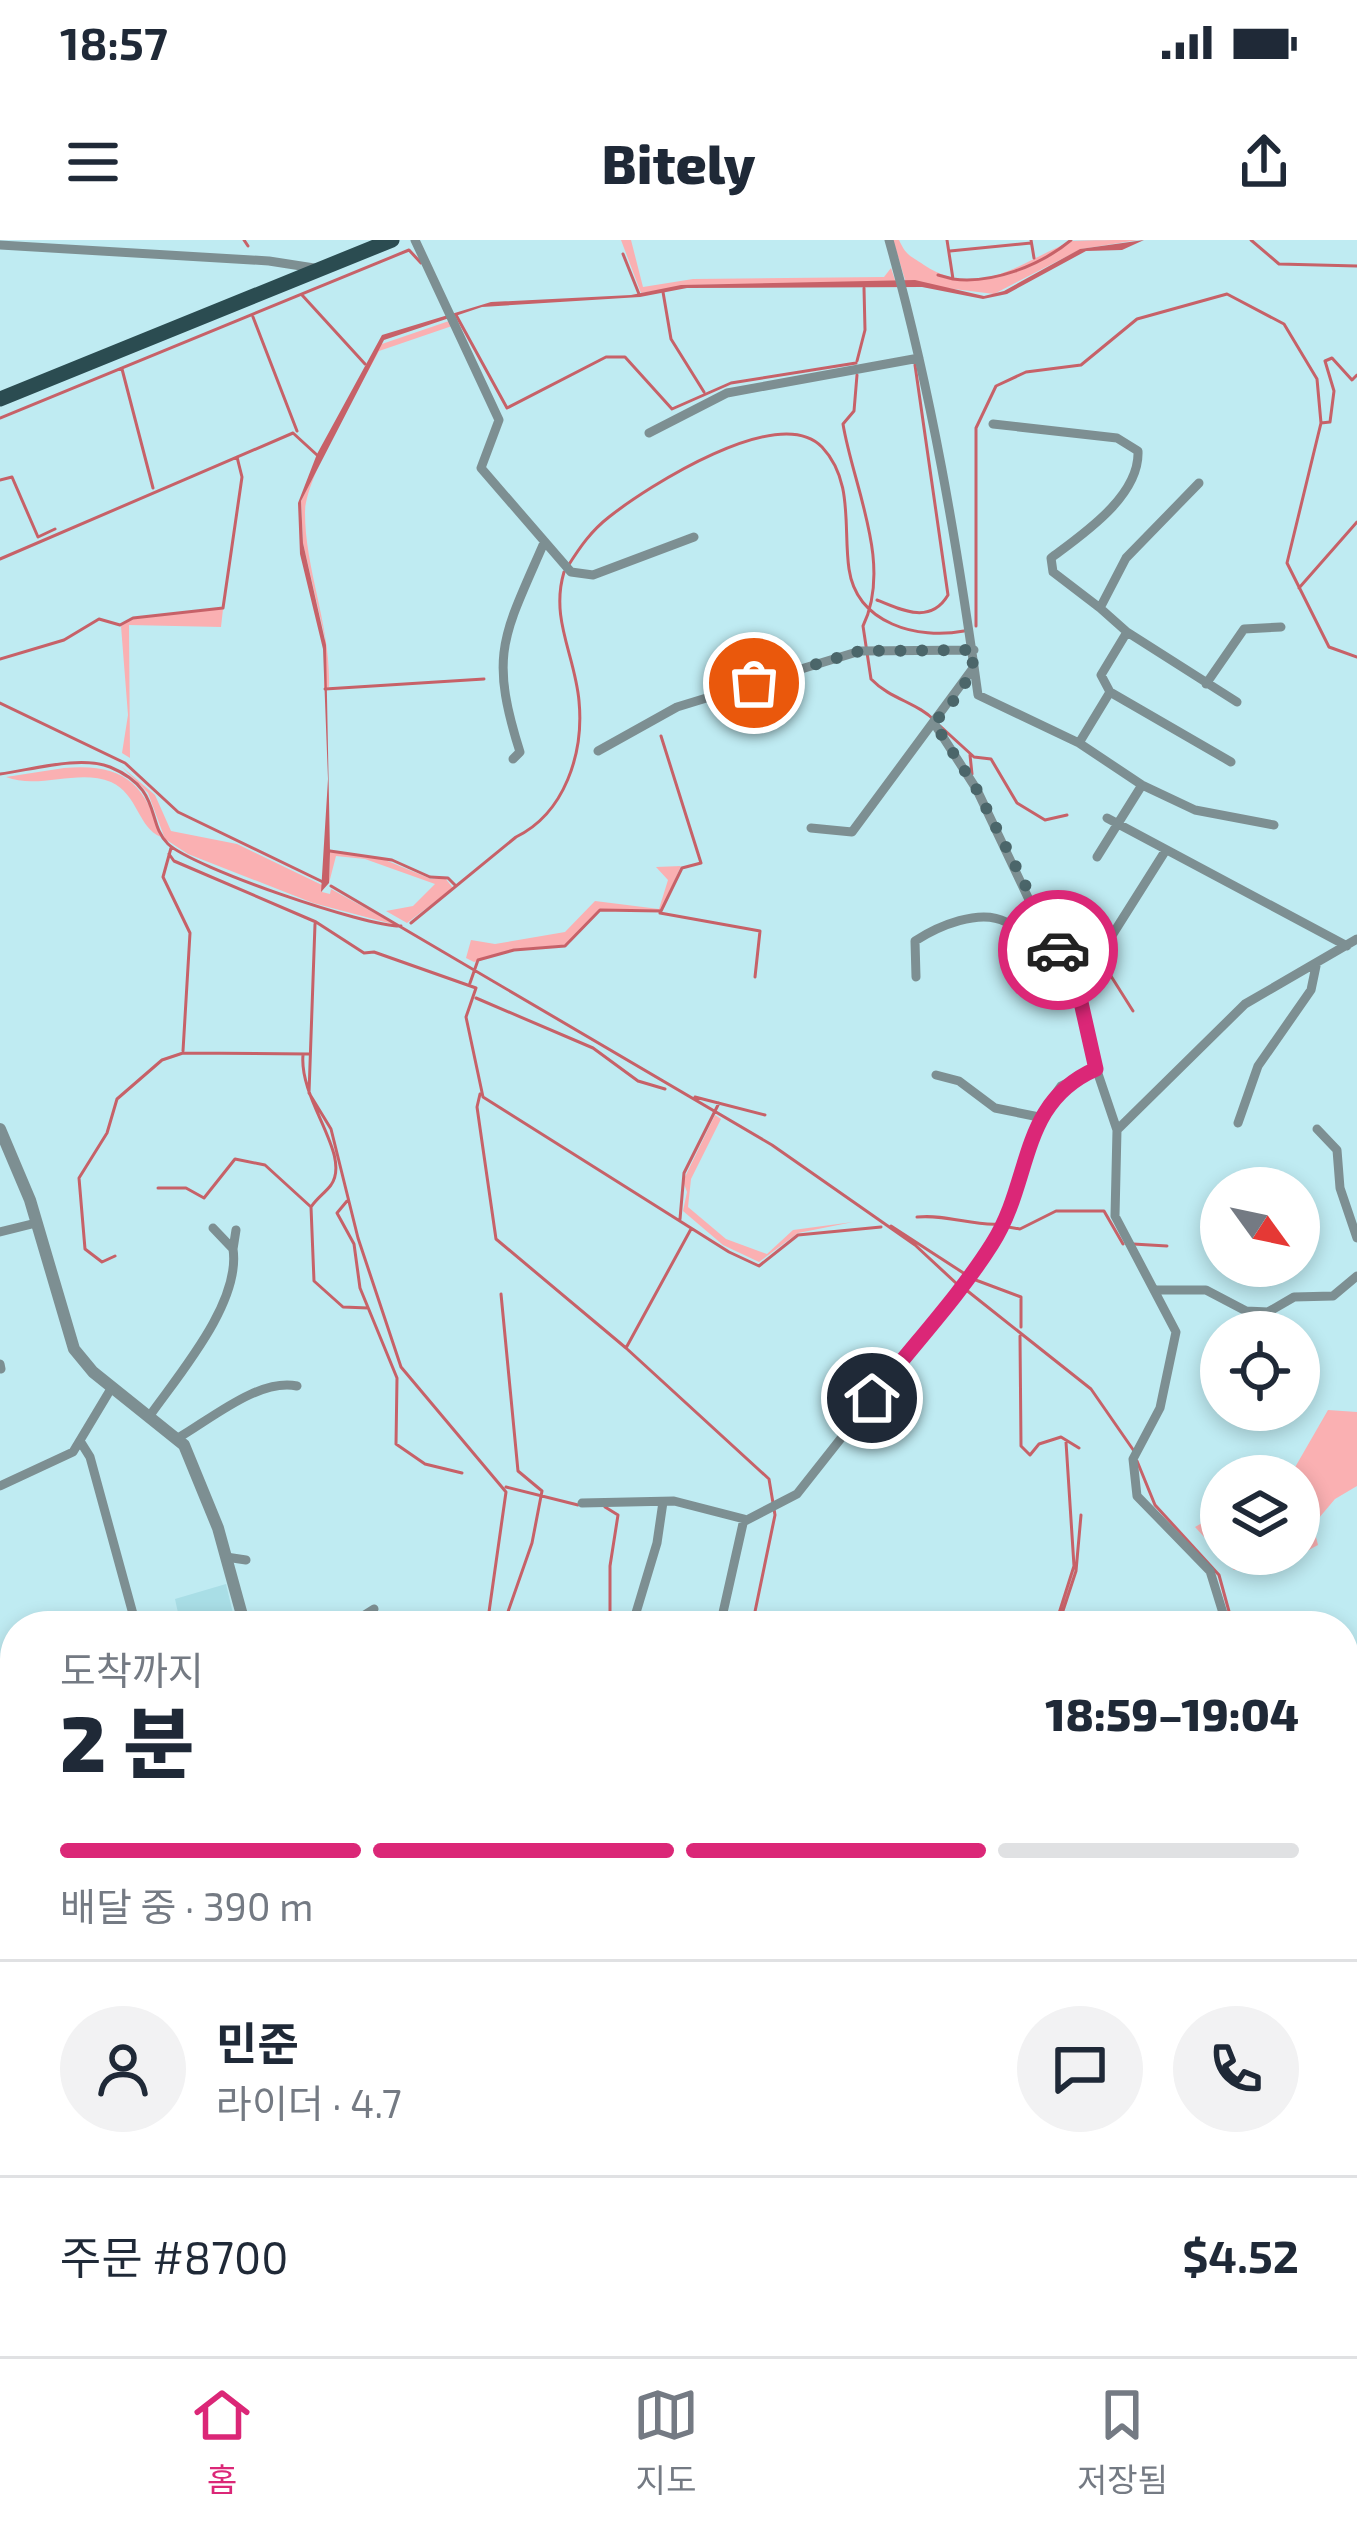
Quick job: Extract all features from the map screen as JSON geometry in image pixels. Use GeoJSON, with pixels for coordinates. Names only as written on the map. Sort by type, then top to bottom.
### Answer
{"type":"FeatureCollection","features":[{"type":"Feature","properties":{"kind":"main road"},"geometry":{"type":"LineString","coordinates":[[0,399],[392,240]]}},
{"type":"Feature","properties":{"kind":"street"},"geometry":{"type":"LineString","coordinates":[[415,240],[499,420],[481,468],[543,545],[571,572],[584,575],[694,537]]}},
{"type":"Feature","properties":{"kind":"street"},"geometry":{"type":"LineString","coordinates":[[889,240],[919,358],[974,650],[978,695],[1078,743],[1142,785],[1196,810],[1274,825]]}},
{"type":"Feature","properties":{"kind":"street"},"geometry":{"type":"LineString","coordinates":[[0,245],[269,261],[320,269]]}},
{"type":"Feature","properties":{"kind":"street"},"geometry":{"type":"LineString","coordinates":[[650,433],[727,393],[919,358]]}},
{"type":"Feature","properties":{"kind":"street"},"geometry":{"type":"LineString","coordinates":[[993,424],[1135,445],[1139,460],[1126,486],[1092,529],[1050,566],[1127,632],[1237,701]]}},
{"type":"Feature","properties":{"kind":"street"},"geometry":{"type":"LineString","coordinates":[[1100,608],[1126,558],[1198,483]]}},
{"type":"Feature","properties":{"kind":"street"},"geometry":{"type":"LineString","coordinates":[[513,759],[520,752],[501,692],[501,667],[506,636],[543,545]]}},
{"type":"Feature","properties":{"kind":"street"},"geometry":{"type":"LineString","coordinates":[[1206,685],[1244,629],[1281,627]]}},
{"type":"Feature","properties":{"kind":"street"},"geometry":{"type":"LineString","coordinates":[[1127,632],[1101,675],[1110,692],[1231,762]]}},
{"type":"Feature","properties":{"kind":"street"},"geometry":{"type":"LineString","coordinates":[[598,751],[677,707],[860,651],[974,650]]}},
{"type":"Feature","properties":{"kind":"street"},"geometry":{"type":"LineString","coordinates":[[811,828],[852,832],[909,748],[934,723],[974,667]]}},
{"type":"Feature","properties":{"kind":"street"},"geometry":{"type":"LineString","coordinates":[[1078,743],[1110,692]]}},
{"type":"Feature","properties":{"kind":"street"},"geometry":{"type":"LineString","coordinates":[[934,723],[977,790],[1049,942],[1071,958],[1099,956],[1164,853]]}},
{"type":"Feature","properties":{"kind":"street"},"geometry":{"type":"LineString","coordinates":[[1097,857],[1142,785]]}},
{"type":"Feature","properties":{"kind":"street"},"geometry":{"type":"LineString","coordinates":[[1107,818],[1164,853],[1352,942]]}},
{"type":"Feature","properties":{"kind":"street"},"geometry":{"type":"LineString","coordinates":[[916,977],[914,941],[972,919],[1002,920],[1039,942],[1049,942]]}},
{"type":"Feature","properties":{"kind":"street"},"geometry":{"type":"LineString","coordinates":[[1117,1130],[1232,1015],[1352,942]]}},
{"type":"Feature","properties":{"kind":"street"},"geometry":{"type":"LineString","coordinates":[[1071,958],[1096,1069],[1117,1130],[1114,1216],[1172,1315],[1175,1353],[1160,1408],[1133,1459],[1132,1481],[1137,1496],[1210,1571],[1222,1611]]}},
{"type":"Feature","properties":{"kind":"street"},"geometry":{"type":"LineString","coordinates":[[1238,1123],[1258,1066],[1311,990],[1316,966]]}},
{"type":"Feature","properties":{"kind":"street"},"geometry":{"type":"LineString","coordinates":[[583,1503],[704,1505],[745,1521],[780,1507],[796,1494],[1008,1220],[1039,1117],[1061,1086],[1096,1069]]}},
{"type":"Feature","properties":{"kind":"street"},"geometry":{"type":"LineString","coordinates":[[936,1075],[959,1081],[994,1108],[1039,1117]]}},
{"type":"Feature","properties":{"kind":"street"},"geometry":{"type":"LineString","coordinates":[[0,1129],[36,1223],[74,1348],[112,1387],[178,1438],[208,1499],[241,1611]]}},
{"type":"Feature","properties":{"kind":"street"},"geometry":{"type":"LineString","coordinates":[[1317,1129],[1337,1150],[1340,1189],[1357,1238]]}},
{"type":"Feature","properties":{"kind":"street"},"geometry":{"type":"LineString","coordinates":[[0,1232],[36,1223]]}},
{"type":"Feature","properties":{"kind":"street"},"geometry":{"type":"LineString","coordinates":[[213,1228],[233,1249]]}},
{"type":"Feature","properties":{"kind":"street"},"geometry":{"type":"LineString","coordinates":[[151,1414],[206,1334],[230,1280],[236,1230]]}},
{"type":"Feature","properties":{"kind":"street"},"geometry":{"type":"LineString","coordinates":[[1157,1290],[1206,1290],[1246,1311],[1268,1312],[1294,1298],[1333,1296],[1357,1276]]}},
{"type":"Feature","properties":{"kind":"street"},"geometry":{"type":"LineString","coordinates":[[178,1438],[262,1390],[281,1383],[297,1386]]}},
{"type":"Feature","properties":{"kind":"street"},"geometry":{"type":"LineString","coordinates":[[0,1486],[59,1463],[80,1441],[112,1387]]}},
{"type":"Feature","properties":{"kind":"street"},"geometry":{"type":"LineString","coordinates":[[80,1441],[90,1457],[132,1611]]}},
{"type":"Feature","properties":{"kind":"street"},"geometry":{"type":"LineString","coordinates":[[636,1611],[663,1502]]}},
{"type":"Feature","properties":{"kind":"street"},"geometry":{"type":"LineString","coordinates":[[724,1611],[745,1521]]}},
{"type":"Feature","properties":{"kind":"street"},"geometry":{"type":"LineString","coordinates":[[226,1557],[246,1560]]}},
{"type":"Feature","properties":{"kind":"shaded area"},"geometry":{"type":"Polygon","coordinates":[[[621,240],[631,240],[643,287],[693,279],[884,277],[891,268],[896,283],[691,285],[641,293],[621,240]]]}},
{"type":"Feature","properties":{"kind":"shaded area"},"geometry":{"type":"Polygon","coordinates":[[[893,240],[944,275],[981,279],[1072,241],[1138,240],[1081,249],[994,294],[906,283],[893,240]]]}},
{"type":"Feature","properties":{"kind":"shaded area"},"geometry":{"type":"Polygon","coordinates":[[[1144,240],[1122,250],[1086,251],[1007,294],[983,299],[922,287],[687,288],[640,297],[482,307],[384,340],[301,501],[303,543],[326,645],[330,853],[329,883],[321,892],[328,779],[323,649],[300,554],[298,503],[317,454],[382,335],[491,302],[631,295],[681,285],[915,280],[984,296],[1004,291],[1080,249],[1144,240]]]}},
{"type":"Feature","properties":{"kind":"shaded area"},"geometry":{"type":"Polygon","coordinates":[[[449,321],[452,326],[379,351],[343,417],[379,345],[449,321]]]}},
{"type":"Feature","properties":{"kind":"shaded area"},"geometry":{"type":"Polygon","coordinates":[[[322,459],[305,513],[309,556],[322,620],[326,642],[329,664],[329,687],[324,688],[325,638],[303,543],[301,501],[322,459]]]}},
{"type":"Feature","properties":{"kind":"shaded area"},"geometry":{"type":"Polygon","coordinates":[[[223,609],[221,627],[129,625],[130,758],[122,753],[128,715],[121,626],[133,618],[223,609]]]}},
{"type":"Feature","properties":{"kind":"shaded area"},"geometry":{"type":"Polygon","coordinates":[[[121,766],[155,795],[171,831],[237,844],[324,886],[322,892],[330,894],[331,889],[396,925],[313,903],[188,854],[165,839],[148,793],[121,766]]]}},
{"type":"Feature","properties":{"kind":"shaded area"},"geometry":{"type":"Polygon","coordinates":[[[64,768],[101,769],[128,780],[147,802],[161,837],[147,826],[127,794],[111,782],[85,777],[32,781],[6,777],[64,768]]]}},
{"type":"Feature","properties":{"kind":"shaded area"},"geometry":{"type":"Polygon","coordinates":[[[330,852],[378,857],[431,879],[445,878],[453,888],[407,923],[386,911],[413,906],[435,884],[365,859],[336,856],[329,883],[330,852]]]}},
{"type":"Feature","properties":{"kind":"shaded area"},"geometry":{"type":"Polygon","coordinates":[[[681,866],[661,910],[600,909],[565,945],[513,949],[474,962],[466,958],[471,940],[495,944],[565,932],[595,901],[659,909],[668,880],[656,867],[681,866]]]}},
{"type":"Feature","properties":{"kind":"shaded area"},"geometry":{"type":"Polygon","coordinates":[[[715,1115],[721,1119],[691,1179],[688,1207],[726,1239],[767,1254],[793,1230],[853,1222],[798,1233],[759,1262],[723,1245],[683,1211],[687,1192],[683,1181],[715,1115]]]}},
{"type":"Feature","properties":{"kind":"shaded area"},"geometry":{"type":"Polygon","coordinates":[[[1328,1410],[1357,1412],[1357,1486],[1335,1499],[1320,1517],[1320,1455],[1302,1455],[1328,1410]]]}},
{"type":"Feature","properties":{"kind":"shaded area"},"geometry":{"type":"Polygon","coordinates":[[[226,1584],[232,1611],[178,1611],[175,1599],[226,1584]]]}},
{"type":"Feature","properties":{"kind":"waterway"},"geometry":{"type":"LineString","coordinates":[[244,240],[248,246]]}},
{"type":"Feature","properties":{"kind":"waterway"},"geometry":{"type":"LineString","coordinates":[[938,275],[953,279],[947,240]]}},
{"type":"Feature","properties":{"kind":"waterway"},"geometry":{"type":"LineString","coordinates":[[1031,240],[1034,258]]}},
{"type":"Feature","properties":{"kind":"waterway"},"geometry":{"type":"LineString","coordinates":[[953,279],[984,279],[1015,271],[1071,240]]}},
{"type":"Feature","properties":{"kind":"waterway"},"geometry":{"type":"LineString","coordinates":[[1251,240],[1279,264],[1357,266]]}},
{"type":"Feature","properties":{"kind":"waterway"},"geometry":{"type":"LineString","coordinates":[[950,251],[1031,243]]}},
{"type":"Feature","properties":{"kind":"waterway"},"geometry":{"type":"LineString","coordinates":[[0,418],[409,250],[421,263]]}},
{"type":"Feature","properties":{"kind":"waterway"},"geometry":{"type":"LineString","coordinates":[[623,254],[639,294]]}},
{"type":"Feature","properties":{"kind":"waterway"},"geometry":{"type":"LineString","coordinates":[[857,361],[865,330],[864,288]]}},
{"type":"Feature","properties":{"kind":"waterway"},"geometry":{"type":"LineString","coordinates":[[663,292],[671,339],[704,392]]}},
{"type":"Feature","properties":{"kind":"waterway"},"geometry":{"type":"LineString","coordinates":[[976,626],[976,428],[996,386],[1026,372],[1081,365],[1137,319],[1227,294],[1284,324],[1317,379],[1321,423],[1287,563],[1329,647],[1357,657]]}},
{"type":"Feature","properties":{"kind":"waterway"},"geometry":{"type":"LineString","coordinates":[[302,295],[365,364]]}},
{"type":"Feature","properties":{"kind":"waterway"},"geometry":{"type":"LineString","coordinates":[[456,315],[507,408],[606,357],[625,357],[672,409],[731,383],[856,363]]}},
{"type":"Feature","properties":{"kind":"waterway"},"geometry":{"type":"LineString","coordinates":[[253,317],[297,431]]}},
{"type":"Feature","properties":{"kind":"waterway"},"geometry":{"type":"LineString","coordinates":[[1321,423],[1330,422],[1334,391],[1325,361],[1332,358],[1352,380],[1357,375]]}},
{"type":"Feature","properties":{"kind":"waterway"},"geometry":{"type":"LineString","coordinates":[[877,600],[906,611],[925,612],[948,595],[915,365]]}},
{"type":"Feature","properties":{"kind":"waterway"},"geometry":{"type":"LineString","coordinates":[[122,369],[153,488]]}},
{"type":"Feature","properties":{"kind":"waterway"},"geometry":{"type":"LineString","coordinates":[[857,375],[854,411],[843,424],[872,551],[874,577],[863,626],[871,679],[934,720]]}},
{"type":"Feature","properties":{"kind":"waterway"},"geometry":{"type":"LineString","coordinates":[[0,559],[293,433],[317,455]]}},
{"type":"Feature","properties":{"kind":"waterway"},"geometry":{"type":"LineString","coordinates":[[568,566],[603,522],[682,470],[746,441],[802,436],[822,447],[839,475],[849,569],[864,603],[892,624],[910,630],[964,631]]}},
{"type":"Feature","properties":{"kind":"waterway"},"geometry":{"type":"LineString","coordinates":[[0,659],[64,640],[99,619],[120,625],[133,618],[223,608],[242,477],[237,457]]}},
{"type":"Feature","properties":{"kind":"waterway"},"geometry":{"type":"LineString","coordinates":[[0,480],[12,477],[38,537],[55,529]]}},
{"type":"Feature","properties":{"kind":"waterway"},"geometry":{"type":"LineString","coordinates":[[1299,588],[1357,522]]}},
{"type":"Feature","properties":{"kind":"waterway"},"geometry":{"type":"LineString","coordinates":[[411,923],[533,826],[568,780],[580,721],[560,606],[564,572]]}},
{"type":"Feature","properties":{"kind":"waterway"},"geometry":{"type":"LineString","coordinates":[[325,689],[484,679]]}},
{"type":"Feature","properties":{"kind":"waterway"},"geometry":{"type":"LineString","coordinates":[[0,703],[125,763],[178,812],[323,882]]}},
{"type":"Feature","properties":{"kind":"waterway"},"geometry":{"type":"LineString","coordinates":[[940,726],[974,757],[991,759],[1017,803],[1045,820],[1067,815]]}},
{"type":"Feature","properties":{"kind":"waterway"},"geometry":{"type":"LineString","coordinates":[[470,983],[478,960],[514,950],[565,946],[600,910],[661,911],[682,868],[701,863],[661,736]]}},
{"type":"Feature","properties":{"kind":"waterway"},"geometry":{"type":"LineString","coordinates":[[970,755],[972,774]]}},
{"type":"Feature","properties":{"kind":"waterway"},"geometry":{"type":"LineString","coordinates":[[0,774],[70,763],[110,767],[138,785],[161,836],[184,854],[319,907],[401,926]]}},
{"type":"Feature","properties":{"kind":"waterway"},"geometry":{"type":"LineString","coordinates":[[171,848],[163,877],[190,933],[183,1051]]}},
{"type":"Feature","properties":{"kind":"waterway"},"geometry":{"type":"LineString","coordinates":[[330,851],[392,860],[430,877],[448,878],[456,886]]}},
{"type":"Feature","properties":{"kind":"waterway"},"geometry":{"type":"LineString","coordinates":[[169,854],[174,861],[316,922],[364,953],[374,952],[476,988],[466,1017],[483,1097],[729,1252],[759,1266],[798,1235],[881,1227]]}},
{"type":"Feature","properties":{"kind":"waterway"},"geometry":{"type":"LineString","coordinates":[[331,886],[772,1145],[915,1245],[957,1284]]}},
{"type":"Feature","properties":{"kind":"waterway"},"geometry":{"type":"LineString","coordinates":[[660,913],[760,931],[755,977]]}},
{"type":"Feature","properties":{"kind":"waterway"},"geometry":{"type":"LineString","coordinates":[[315,924],[309,1093],[331,1129],[358,1238],[401,1367],[506,1492],[489,1611]]}},
{"type":"Feature","properties":{"kind":"waterway"},"geometry":{"type":"LineString","coordinates":[[1075,962],[1104,965],[1133,1011]]}},
{"type":"Feature","properties":{"kind":"waterway"},"geometry":{"type":"LineString","coordinates":[[476,998],[593,1048],[638,1081],[665,1089]]}},
{"type":"Feature","properties":{"kind":"waterway"},"geometry":{"type":"LineString","coordinates":[[115,1256],[102,1262],[85,1249],[79,1178],[107,1133],[117,1099],[162,1060],[183,1053],[309,1054]]}},
{"type":"Feature","properties":{"kind":"waterway"},"geometry":{"type":"LineString","coordinates":[[303,1055],[304,1073],[335,1158],[336,1173],[311,1207]]}},
{"type":"Feature","properties":{"kind":"waterway"},"geometry":{"type":"LineString","coordinates":[[480,1094],[477,1107],[496,1239],[626,1348]]}},
{"type":"Feature","properties":{"kind":"waterway"},"geometry":{"type":"LineString","coordinates":[[695,1097],[765,1115]]}},
{"type":"Feature","properties":{"kind":"waterway"},"geometry":{"type":"LineString","coordinates":[[680,1219],[684,1173],[719,1103]]}},
{"type":"Feature","properties":{"kind":"waterway"},"geometry":{"type":"LineString","coordinates":[[158,1188],[186,1188],[204,1198],[235,1159],[265,1165],[311,1207],[314,1281],[343,1307],[368,1308]]}},
{"type":"Feature","properties":{"kind":"waterway"},"geometry":{"type":"LineString","coordinates":[[347,1201],[337,1213],[354,1244],[360,1288],[397,1378],[396,1444],[425,1464],[462,1473]]}},
{"type":"Feature","properties":{"kind":"waterway"},"geometry":{"type":"LineString","coordinates":[[1008,1227],[1020,1229],[1056,1211],[1104,1211],[1123,1244]]}},
{"type":"Feature","properties":{"kind":"waterway"},"geometry":{"type":"LineString","coordinates":[[917,1217],[999,1224]]}},
{"type":"Feature","properties":{"kind":"waterway"},"geometry":{"type":"LineString","coordinates":[[891,1226],[965,1274]]}},
{"type":"Feature","properties":{"kind":"waterway"},"geometry":{"type":"LineString","coordinates":[[691,1229],[626,1348],[769,1479],[775,1515],[755,1611]]}},
{"type":"Feature","properties":{"kind":"waterway"},"geometry":{"type":"LineString","coordinates":[[1133,1244],[1167,1246]]}},
{"type":"Feature","properties":{"kind":"waterway"},"geometry":{"type":"LineString","coordinates":[[973,1279],[1021,1297],[1021,1327]]}},
{"type":"Feature","properties":{"kind":"waterway"},"geometry":{"type":"LineString","coordinates":[[965,1289],[1091,1389],[1134,1451]]}},
{"type":"Feature","properties":{"kind":"waterway"},"geometry":{"type":"LineString","coordinates":[[501,1294],[518,1471],[542,1491],[532,1543],[508,1611]]}},
{"type":"Feature","properties":{"kind":"waterway"},"geometry":{"type":"LineString","coordinates":[[1020,1336],[1021,1446],[1030,1455],[1039,1444],[1061,1437],[1079,1448]]}},
{"type":"Feature","properties":{"kind":"waterway"},"geometry":{"type":"LineString","coordinates":[[1060,1611],[1074,1566],[1066,1442]]}},
{"type":"Feature","properties":{"kind":"waterway"},"geometry":{"type":"LineString","coordinates":[[1137,1461],[1155,1505],[1219,1575],[1229,1611]]}},
{"type":"Feature","properties":{"kind":"waterway"},"geometry":{"type":"LineString","coordinates":[[506,1487],[578,1505]]}},
{"type":"Feature","properties":{"kind":"waterway"},"geometry":{"type":"LineString","coordinates":[[605,1507],[618,1515],[610,1566],[610,1611]]}},
{"type":"Feature","properties":{"kind":"waterway"},"geometry":{"type":"LineString","coordinates":[[1063,1611],[1076,1571],[1081,1515]]}},
{"type":"Feature","properties":{"kind":"way so far"},"geometry":{"type":"LineString","coordinates":[[754,683],[860,651],[974,650],[974,667],[963,688],[934,723],[977,790],[1049,942],[1058,950]]}},
{"type":"Feature","properties":{"kind":"route"},"geometry":{"type":"LineString","coordinates":[[872,1398],[1008,1220],[1046,1106],[1061,1086],[1096,1069],[1071,958],[1058,950]]}}]}
